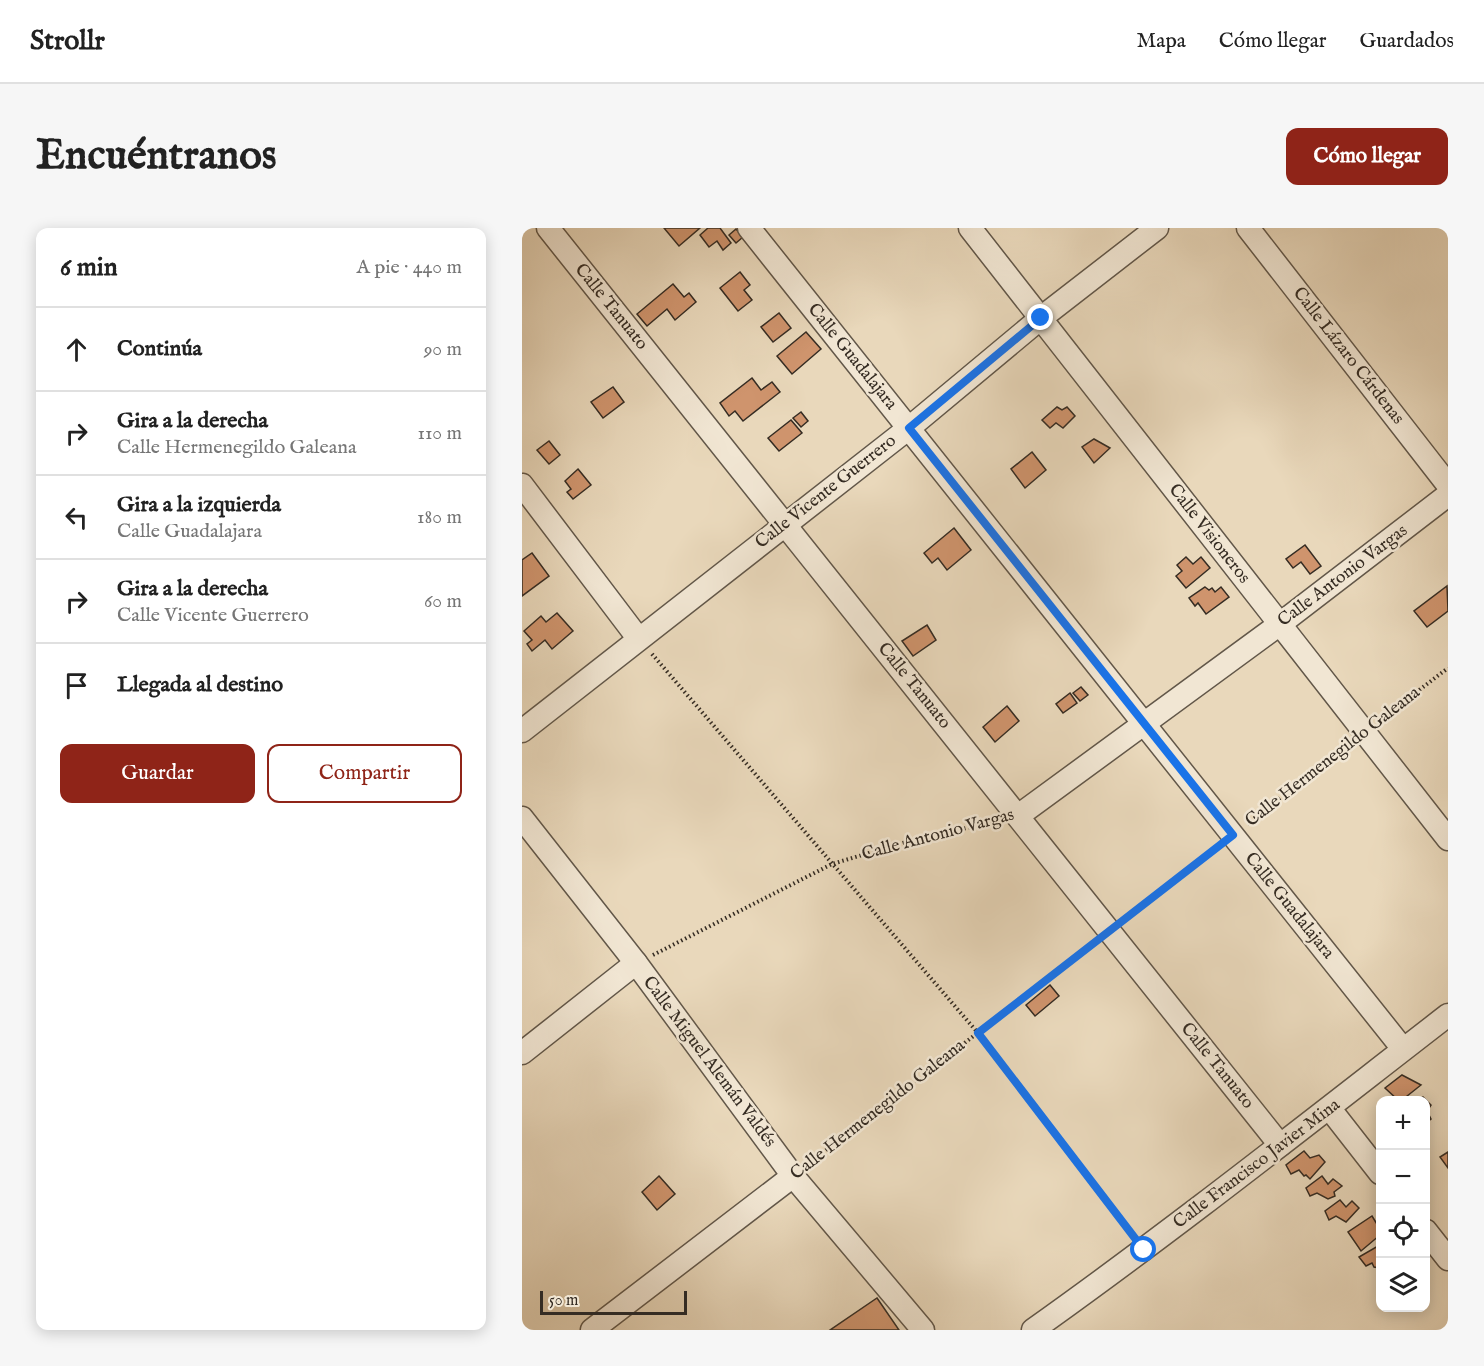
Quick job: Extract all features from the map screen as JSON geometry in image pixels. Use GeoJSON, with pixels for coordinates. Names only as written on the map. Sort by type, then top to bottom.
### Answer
{"type":"FeatureCollection","features":[{"type":"Feature","properties":{"kind":"street","name":"Calle Tanuato"},"geometry":{"type":"LineString","coordinates":[[548,228],[1280,1145]]}},
{"type":"Feature","properties":{"kind":"street","name":"Calle Guadalajara"},"geometry":{"type":"LineString","coordinates":[[749,228],[1403,1050]]}},
{"type":"Feature","properties":{"kind":"street","name":"Calle Visioneros"},"geometry":{"type":"LineString","coordinates":[[970,228],[1448,839]]}},
{"type":"Feature","properties":{"kind":"street","name":"Calle Vicente Guerrero"},"geometry":{"type":"LineString","coordinates":[[522,731],[909,428],[1041,318],[1157,228]]}},
{"type":"Feature","properties":{"kind":"street","name":"Calle Lázaro Cárdenas"},"geometry":{"type":"LineString","coordinates":[[1248,228],[1448,485]]}},
{"type":"Feature","properties":{"kind":"street"},"geometry":{"type":"LineString","coordinates":[[522,485],[638,638]]}},
{"type":"Feature","properties":{"kind":"street","name":"Calle Antonio Vargas"},"geometry":{"type":"LineString","coordinates":[[1018,816],[1280,624],[1448,495]]}},
{"type":"Feature","properties":{"kind":"street","name":"Calle Miguel Alemán Valdés"},"geometry":{"type":"LineString","coordinates":[[522,818],[636,963],[793,1176],[923,1330]]}},
{"type":"Feature","properties":{"kind":"street"},"geometry":{"type":"LineString","coordinates":[[522,1053],[636,963]]}},
{"type":"Feature","properties":{"kind":"street","name":"Calle Francisco Javier Mina"},"geometry":{"type":"LineString","coordinates":[[1033,1330],[1144,1250],[1330,1109],[1448,1015]]}},
{"type":"Feature","properties":{"kind":"street"},"geometry":{"type":"LineString","coordinates":[[1330,1109],[1376,1168]]}},
{"type":"Feature","properties":{"kind":"street","name":"Calle Hermenegildo Galeana"},"geometry":{"type":"LineString","coordinates":[[592,1330],[793,1176]]}},
{"type":"Feature","properties":{"kind":"street"},"geometry":{"type":"LineString","coordinates":[[1430,1237],[1448,1259]]}},
{"type":"Feature","properties":{"kind":"path"},"geometry":{"type":"LineString","coordinates":[[638,638],[978,1033],[1144,1250]]}},
{"type":"Feature","properties":{"kind":"path","name":"Calle Hermenegildo Galeana"},"geometry":{"type":"LineString","coordinates":[[793,1176],[1448,668]]}},
{"type":"Feature","properties":{"kind":"path","name":"Calle Antonio Vargas"},"geometry":{"type":"LineString","coordinates":[[636,963],[832,864],[906,842],[1018,816]]}},
{"type":"Feature","properties":{"kind":"building"},"geometry":{"type":"Polygon","coordinates":[[[664,228],[700,228],[679,246],[664,228]]]}},
{"type":"Feature","properties":{"kind":"building"},"geometry":{"type":"Polygon","coordinates":[[[708,228],[720,228],[731,243],[723,250],[717,241],[709,247],[700,235],[708,228]]]}},
{"type":"Feature","properties":{"kind":"building"},"geometry":{"type":"Polygon","coordinates":[[[736,229],[743,237],[736,243],[729,235],[736,229]]]}},
{"type":"Feature","properties":{"kind":"building"},"geometry":{"type":"Polygon","coordinates":[[[740,272],[750,285],[744,290],[752,300],[738,311],[720,288],[740,272]]]}},
{"type":"Feature","properties":{"kind":"building"},"geometry":{"type":"Polygon","coordinates":[[[673,284],[684,297],[689,293],[696,302],[675,320],[667,309],[647,326],[637,314],[673,284]]]}},
{"type":"Feature","properties":{"kind":"building"},"geometry":{"type":"Polygon","coordinates":[[[779,313],[791,328],[773,342],[761,327],[779,313]]]}},
{"type":"Feature","properties":{"kind":"building"},"geometry":{"type":"Polygon","coordinates":[[[806,332],[821,349],[792,374],[777,356],[806,332]]]}},
{"type":"Feature","properties":{"kind":"building"},"geometry":{"type":"Polygon","coordinates":[[[752,378],[761,390],[772,382],[780,392],[743,421],[735,411],[729,416],[720,403],[752,378]]]}},
{"type":"Feature","properties":{"kind":"building"},"geometry":{"type":"Polygon","coordinates":[[[613,387],[624,402],[603,418],[591,402],[613,387]]]}},
{"type":"Feature","properties":{"kind":"building"},"geometry":{"type":"Polygon","coordinates":[[[1057,407],[1062,410],[1067,407],[1075,416],[1063,428],[1056,423],[1050,428],[1042,420],[1057,407]]]}},
{"type":"Feature","properties":{"kind":"building"},"geometry":{"type":"Polygon","coordinates":[[[801,412],[808,421],[801,427],[793,418],[801,412]]]}},
{"type":"Feature","properties":{"kind":"building"},"geometry":{"type":"Polygon","coordinates":[[[791,420],[802,433],[779,451],[768,438],[791,420]]]}},
{"type":"Feature","properties":{"kind":"building"},"geometry":{"type":"Polygon","coordinates":[[[1094,439],[1110,448],[1094,463],[1082,447],[1094,439]]]}},
{"type":"Feature","properties":{"kind":"building"},"geometry":{"type":"Polygon","coordinates":[[[549,441],[560,455],[549,464],[537,450],[549,441]]]}},
{"type":"Feature","properties":{"kind":"building"},"geometry":{"type":"Polygon","coordinates":[[[1032,452],[1046,470],[1025,488],[1011,469],[1032,452]]]}},
{"type":"Feature","properties":{"kind":"building"},"geometry":{"type":"Polygon","coordinates":[[[578,469],[591,485],[573,499],[567,492],[571,489],[565,481],[578,469]]]}},
{"type":"Feature","properties":{"kind":"building"},"geometry":{"type":"Polygon","coordinates":[[[954,528],[971,550],[947,570],[938,558],[932,563],[924,553],[954,528]]]}},
{"type":"Feature","properties":{"kind":"building"},"geometry":{"type":"Polygon","coordinates":[[[1305,545],[1321,566],[1310,574],[1301,562],[1293,568],[1286,559],[1305,545]]]}},
{"type":"Feature","properties":{"kind":"building"},"geometry":{"type":"Polygon","coordinates":[[[532,553],[549,576],[522,596],[522,560],[532,553]]]}},
{"type":"Feature","properties":{"kind":"building"},"geometry":{"type":"Polygon","coordinates":[[[1186,557],[1193,564],[1201,557],[1210,568],[1186,588],[1176,576],[1182,571],[1177,565],[1186,557]]]}},
{"type":"Feature","properties":{"kind":"building"},"geometry":{"type":"Polygon","coordinates":[[[1447,586],[1448,611],[1427,627],[1414,611],[1447,586]]]}},
{"type":"Feature","properties":{"kind":"building"},"geometry":{"type":"Polygon","coordinates":[[[1205,587],[1209,590],[1212,588],[1215,592],[1221,587],[1229,597],[1206,614],[1198,603],[1195,606],[1189,598],[1205,587]]]}},
{"type":"Feature","properties":{"kind":"building"},"geometry":{"type":"Polygon","coordinates":[[[557,613],[573,631],[552,649],[545,640],[532,651],[527,644],[532,640],[524,631],[541,616],[546,622],[557,613]]]}},
{"type":"Feature","properties":{"kind":"building"},"geometry":{"type":"Polygon","coordinates":[[[927,625],[936,640],[913,656],[902,641],[927,625]]]}},
{"type":"Feature","properties":{"kind":"building"},"geometry":{"type":"Polygon","coordinates":[[[1081,687],[1088,695],[1080,701],[1073,693],[1081,687]]]}},
{"type":"Feature","properties":{"kind":"building"},"geometry":{"type":"Polygon","coordinates":[[[1070,693],[1077,703],[1063,713],[1056,704],[1070,693]]]}},
{"type":"Feature","properties":{"kind":"building"},"geometry":{"type":"Polygon","coordinates":[[[1007,706],[1019,721],[995,742],[983,727],[1007,706]]]}},
{"type":"Feature","properties":{"kind":"building"},"geometry":{"type":"Polygon","coordinates":[[[1050,985],[1059,996],[1035,1016],[1026,1005],[1050,985]]]}},
{"type":"Feature","properties":{"kind":"building"},"geometry":{"type":"Polygon","coordinates":[[[1402,1075],[1421,1085],[1407,1096],[1394,1096],[1385,1088],[1402,1075]]]}},
{"type":"Feature","properties":{"kind":"building"},"geometry":{"type":"Polygon","coordinates":[[[1304,1151],[1310,1158],[1319,1155],[1325,1162],[1310,1179],[1299,1170],[1291,1174],[1286,1165],[1304,1151]]]}},
{"type":"Feature","properties":{"kind":"building"},"geometry":{"type":"Polygon","coordinates":[[[1448,1152],[1448,1168],[1440,1157],[1448,1152]]]}},
{"type":"Feature","properties":{"kind":"building"},"geometry":{"type":"Polygon","coordinates":[[[659,1176],[675,1194],[657,1210],[642,1192],[659,1176]]]}},
{"type":"Feature","properties":{"kind":"building"},"geometry":{"type":"Polygon","coordinates":[[[1322,1176],[1328,1184],[1333,1179],[1342,1186],[1334,1192],[1335,1196],[1328,1199],[1317,1193],[1310,1196],[1306,1188],[1322,1176]]]}},
{"type":"Feature","properties":{"kind":"building"},"geometry":{"type":"Polygon","coordinates":[[[1340,1200],[1346,1207],[1352,1201],[1359,1208],[1346,1222],[1336,1216],[1329,1220],[1325,1211],[1340,1200]]]}},
{"type":"Feature","properties":{"kind":"building"},"geometry":{"type":"Polygon","coordinates":[[[1372,1216],[1376,1222],[1376,1238],[1361,1251],[1348,1232],[1372,1216]]]}},
{"type":"Feature","properties":{"kind":"building"},"geometry":{"type":"Polygon","coordinates":[[[1376,1247],[1376,1267],[1372,1263],[1366,1266],[1359,1257],[1376,1247]]]}},
{"type":"Feature","properties":{"kind":"building"},"geometry":{"type":"Polygon","coordinates":[[[877,1298],[899,1330],[830,1330],[877,1298]]]}},
{"type":"Feature","properties":{"kind":"route"},"geometry":{"type":"LineString","coordinates":[[1041,318],[909,428],[1233,835],[978,1033],[1144,1250]]}}]}
